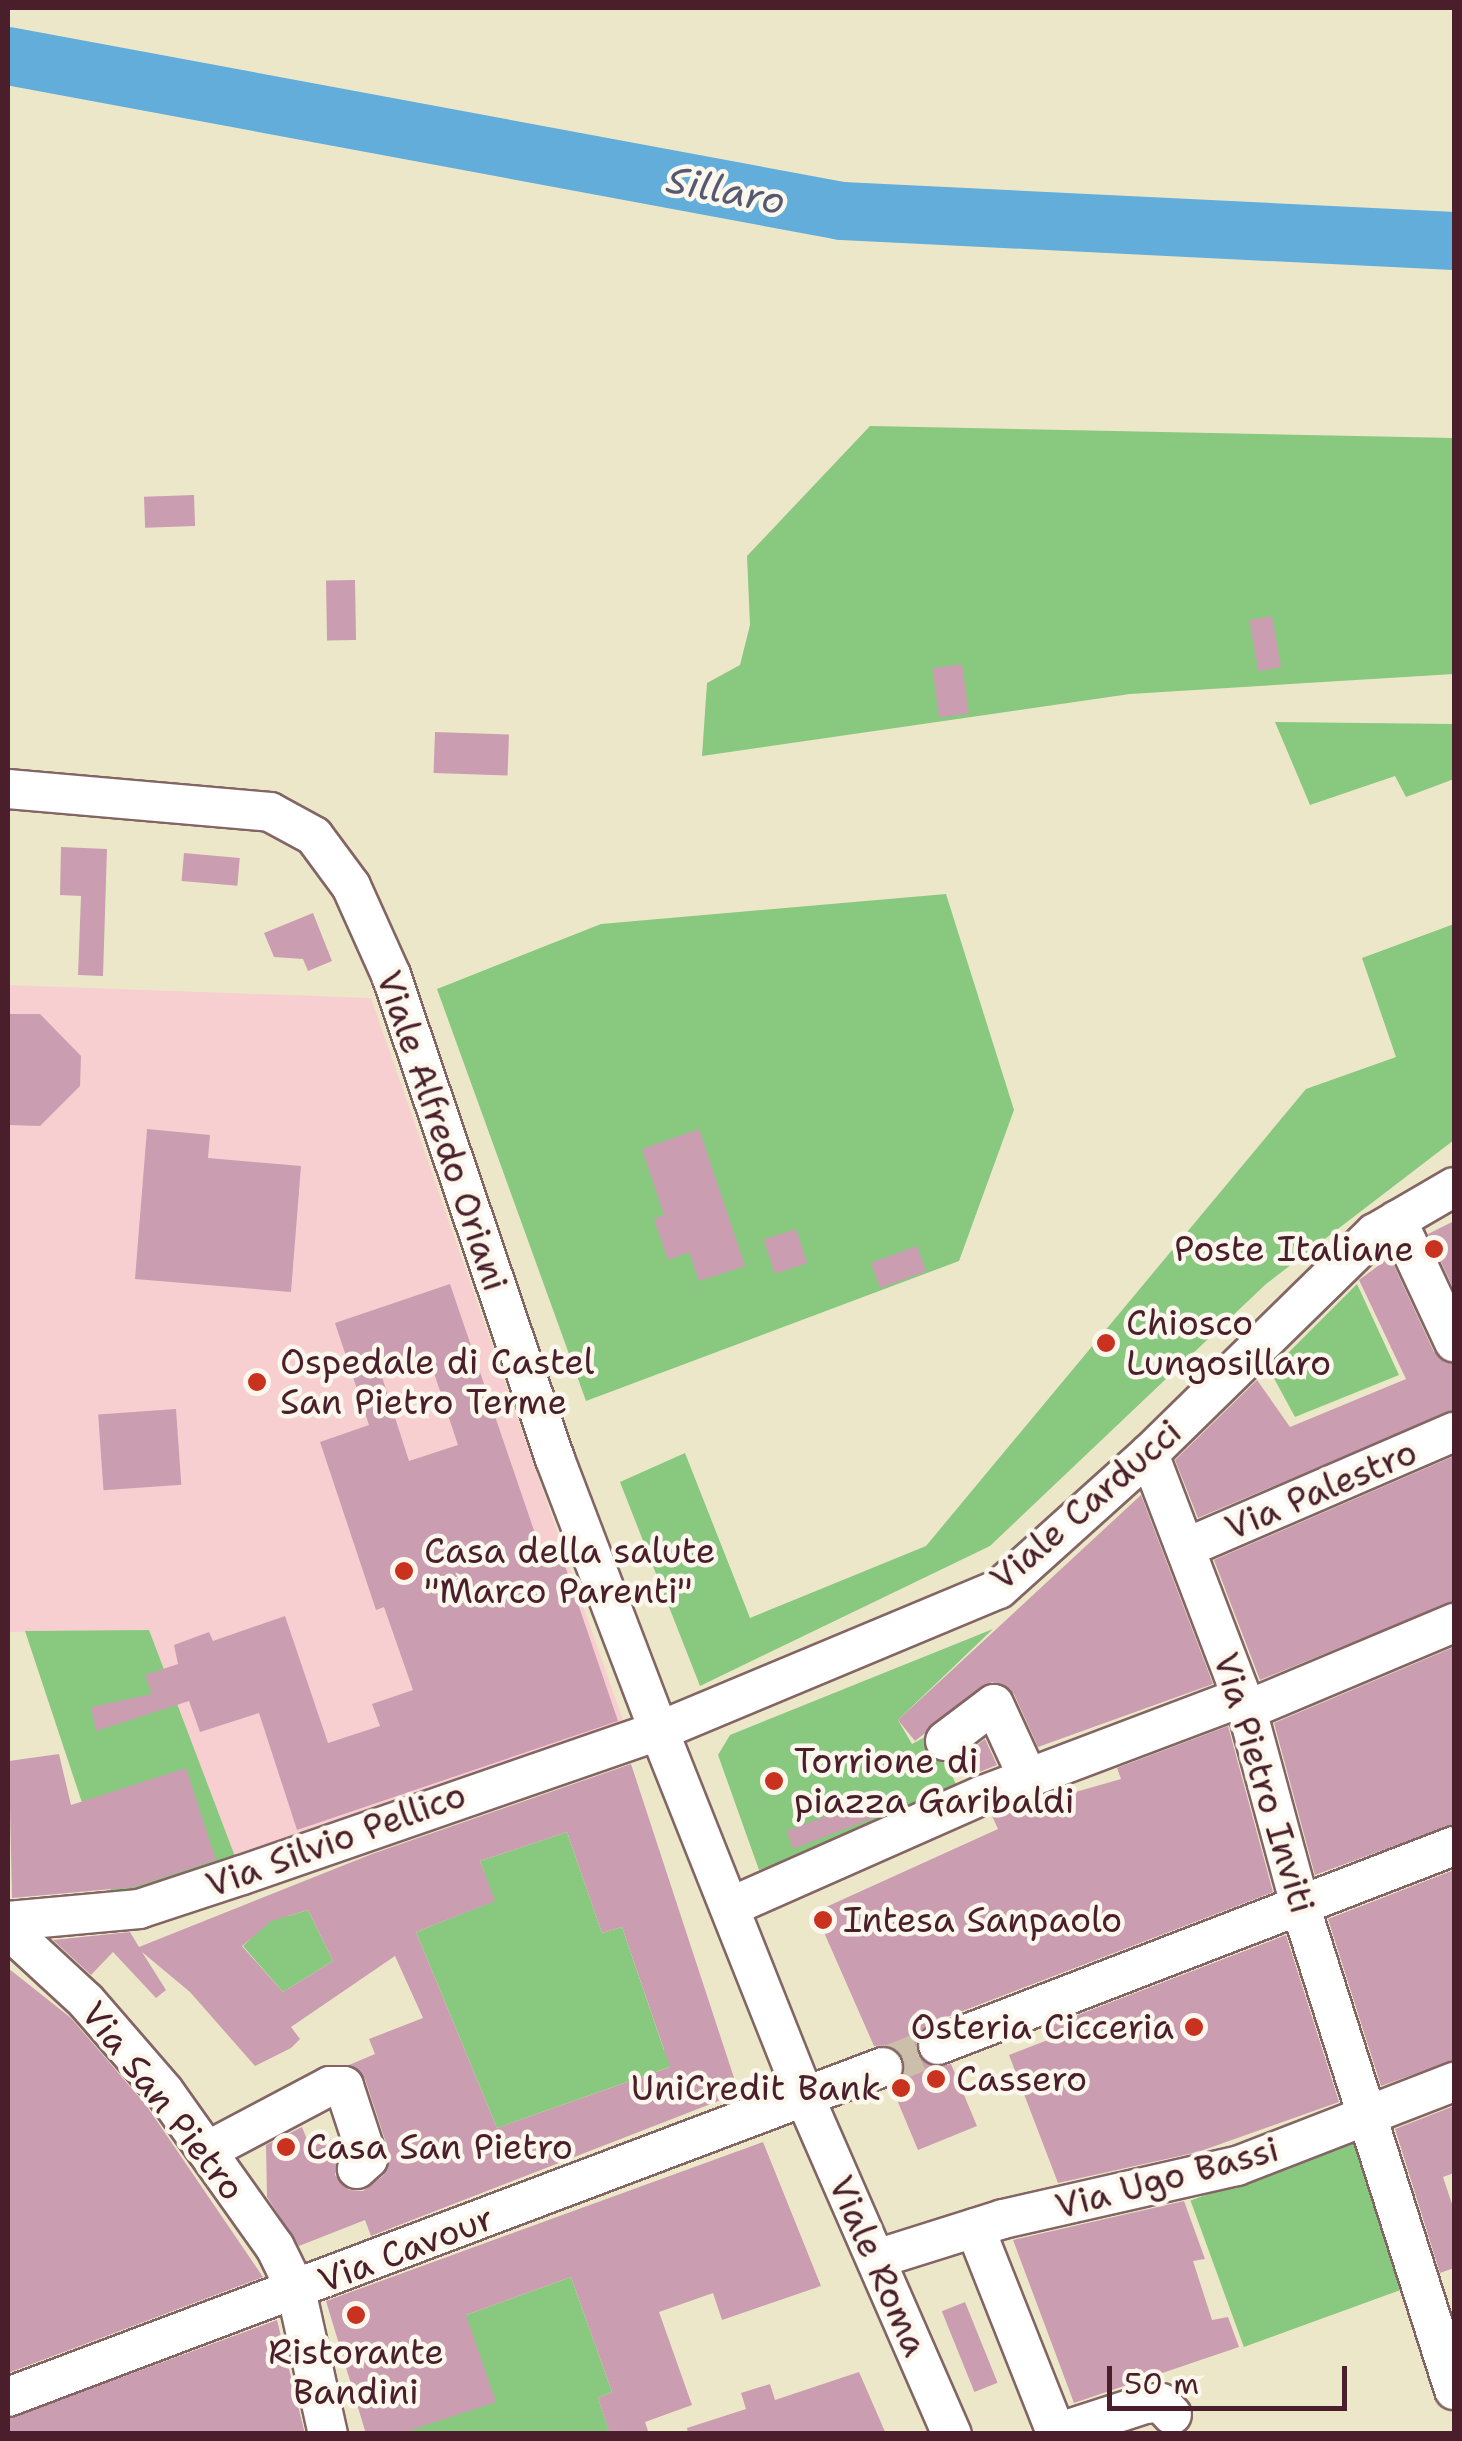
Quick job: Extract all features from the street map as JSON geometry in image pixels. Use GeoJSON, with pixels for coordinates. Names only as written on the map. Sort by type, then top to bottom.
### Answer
{"type":"FeatureCollection","features":[{"type":"Feature","properties":{"kind":"street","name":"Viale Alfredo Oriani"},"geometry":{"type":"LineString","coordinates":[[8,789],[270,812],[314,836],[331,854],[391,975],[549,1442],[730,1908]]}},
{"type":"Feature","properties":{"kind":"street","name":"Viale Carducci"},"geometry":{"type":"LineString","coordinates":[[659,1730],[998,1589],[1149,1454],[1262,1338],[1397,1220],[1454,1187]]}},
{"type":"Feature","properties":{"kind":"street"},"geometry":{"type":"LineString","coordinates":[[1397,1220],[1454,1342]]}},
{"type":"Feature","properties":{"kind":"street","name":"Via Palestro"},"geometry":{"type":"LineString","coordinates":[[1188,1547],[1454,1432]]}},
{"type":"Feature","properties":{"kind":"street","name":"Via Pietro Inviti"},"geometry":{"type":"LineString","coordinates":[[1149,1454],[1188,1547],[1244,1704],[1300,1906],[1454,2390]]}},
{"type":"Feature","properties":{"kind":"street"},"geometry":{"type":"LineString","coordinates":[[730,1908],[1028,1778],[1244,1704],[1454,1623]]}},
{"type":"Feature","properties":{"kind":"street"},"geometry":{"type":"LineString","coordinates":[[945,1741],[994,1704],[1028,1778]]}},
{"type":"Feature","properties":{"kind":"street","name":"Via Silvio Pellico"},"geometry":{"type":"LineString","coordinates":[[8,1920],[139,1909],[659,1730]]}},
{"type":"Feature","properties":{"kind":"street"},"geometry":{"type":"LineString","coordinates":[[938,2045],[1454,1846]]}},
{"type":"Feature","properties":{"kind":"street","name":"Viale Roma"},"geometry":{"type":"LineString","coordinates":[[730,1908],[805,2098],[952,2434]]}},
{"type":"Feature","properties":{"kind":"street","name":"Via San Pietro"},"geometry":{"type":"LineString","coordinates":[[8,1929],[86,2000],[207,2151],[276,2247],[296,2290],[328,2434]]}},
{"type":"Feature","properties":{"kind":"street","name":"Via Cavour"},"geometry":{"type":"LineString","coordinates":[[8,2398],[883,2067]]}},
{"type":"Feature","properties":{"kind":"street","name":"Via Ugo Bassi"},"geometry":{"type":"LineString","coordinates":[[876,2259],[975,2228],[1237,2166],[1454,2082]]}},
{"type":"Feature","properties":{"kind":"street"},"geometry":{"type":"LineString","coordinates":[[207,2151],[330,2086],[344,2086],[368,2159],[357,2169]]}},
{"type":"Feature","properties":{"kind":"street"},"geometry":{"type":"LineString","coordinates":[[975,2228],[1056,2434],[1145,2404],[1161,2403],[1172,2415]]}},
{"type":"Feature","properties":{"kind":"shaded area","name":"Ospedale di Castel San Pietro Terme"},"geometry":{"type":"Polygon","coordinates":[[[8,985],[371,998],[625,1726],[235,1867],[149,1630],[8,1632],[8,985]]]}},
{"type":"Feature","properties":{"kind":"green space"},"geometry":{"type":"Polygon","coordinates":[[[870,426],[1454,438],[1454,674],[1130,694],[702,756],[707,683],[740,665],[750,625],[747,556],[870,426]]]}},
{"type":"Feature","properties":{"kind":"green space"},"geometry":{"type":"Polygon","coordinates":[[[1275,722],[1454,724],[1454,779],[1406,797],[1395,776],[1310,805],[1275,722]]]}},
{"type":"Feature","properties":{"kind":"green space"},"geometry":{"type":"Polygon","coordinates":[[[946,894],[1014,1110],[959,1261],[586,1401],[437,989],[601,924],[946,894]]]}},
{"type":"Feature","properties":{"kind":"green space"},"geometry":{"type":"Polygon","coordinates":[[[1454,924],[1454,1140],[1266,1284],[990,1546],[700,1686],[620,1482],[685,1453],[750,1618],[926,1546],[1306,1089],[1396,1057],[1362,958],[1454,924]]]}},
{"type":"Feature","properties":{"kind":"green space"},"geometry":{"type":"Polygon","coordinates":[[[1357,1284],[1399,1375],[1295,1417],[1270,1371],[1357,1284]]]}},
{"type":"Feature","properties":{"kind":"green space"},"geometry":{"type":"Polygon","coordinates":[[[993,1629],[898,1720],[912,1744],[932,1733],[962,1797],[759,1870],[718,1755],[730,1735],[993,1629]]]}},
{"type":"Feature","properties":{"kind":"green space"},"geometry":{"type":"Polygon","coordinates":[[[149,1630],[242,1875],[118,1911],[25,1631],[149,1630]]]}},
{"type":"Feature","properties":{"kind":"green space"},"geometry":{"type":"Polygon","coordinates":[[[567,1832],[602,1933],[622,1927],[664,2050],[681,2063],[497,2128],[416,1932],[494,1901],[480,1861],[567,1832]]]}},
{"type":"Feature","properties":{"kind":"green space"},"geometry":{"type":"Polygon","coordinates":[[[283,1906],[288,1916],[308,1910],[333,1961],[283,1992],[243,1946],[283,1906]]]}},
{"type":"Feature","properties":{"kind":"green space"},"geometry":{"type":"Polygon","coordinates":[[[1354,2141],[1407,2288],[1244,2347],[1190,2201],[1354,2141]]]}},
{"type":"Feature","properties":{"kind":"green space"},"geometry":{"type":"Polygon","coordinates":[[[571,2277],[612,2392],[598,2398],[610,2433],[399,2434],[466,2315],[571,2277]]]}},
{"type":"Feature","properties":{"kind":"building"},"geometry":{"type":"Polygon","coordinates":[[[194,495],[195,526],[145,528],[144,497],[194,495]]]}},
{"type":"Feature","properties":{"kind":"building"},"geometry":{"type":"Polygon","coordinates":[[[355,580],[356,640],[327,640],[326,581],[355,580]]]}},
{"type":"Feature","properties":{"kind":"building"},"geometry":{"type":"Polygon","coordinates":[[[1272,616],[1281,667],[1258,671],[1249,620],[1272,616]]]}},
{"type":"Feature","properties":{"kind":"building"},"geometry":{"type":"Polygon","coordinates":[[[962,664],[969,714],[939,718],[932,668],[962,664]]]}},
{"type":"Feature","properties":{"kind":"building"},"geometry":{"type":"Polygon","coordinates":[[[435,732],[509,735],[508,776],[434,773],[435,732]]]}},
{"type":"Feature","properties":{"kind":"building"},"geometry":{"type":"Polygon","coordinates":[[[61,847],[107,849],[103,976],[78,975],[81,896],[60,895],[61,847]]]}},
{"type":"Feature","properties":{"kind":"building"},"geometry":{"type":"Polygon","coordinates":[[[184,853],[240,858],[237,886],[182,881],[184,853]]]}},
{"type":"Feature","properties":{"kind":"building"},"geometry":{"type":"Polygon","coordinates":[[[313,913],[332,961],[308,971],[303,959],[274,957],[264,933],[313,913]]]}},
{"type":"Feature","properties":{"kind":"building"},"geometry":{"type":"Polygon","coordinates":[[[8,1014],[40,1014],[81,1056],[80,1086],[40,1126],[8,1125],[8,1014]]]}},
{"type":"Feature","properties":{"kind":"building"},"geometry":{"type":"Polygon","coordinates":[[[147,1129],[210,1135],[208,1158],[301,1166],[291,1292],[135,1279],[147,1129]]]}},
{"type":"Feature","properties":{"kind":"building"},"geometry":{"type":"Polygon","coordinates":[[[699,1129],[745,1266],[699,1281],[689,1252],[668,1260],[654,1219],[664,1215],[642,1149],[699,1129]]]}},
{"type":"Feature","properties":{"kind":"building"},"geometry":{"type":"Polygon","coordinates":[[[1454,1221],[1454,1290],[1428,1234],[1454,1221]]]}},
{"type":"Feature","properties":{"kind":"building"},"geometry":{"type":"Polygon","coordinates":[[[796,1229],[807,1263],[775,1274],[764,1240],[796,1229]]]}},
{"type":"Feature","properties":{"kind":"building"},"geometry":{"type":"Polygon","coordinates":[[[917,1246],[926,1271],[880,1288],[871,1263],[917,1246]]]}},
{"type":"Feature","properties":{"kind":"building"},"geometry":{"type":"Polygon","coordinates":[[[1390,1257],[1434,1352],[1454,1364],[1454,1410],[1198,1518],[1175,1460],[1257,1380],[1290,1427],[1406,1379],[1359,1280],[1390,1257]]]}},
{"type":"Feature","properties":{"kind":"building","name":"Casa della salute \"Marco Parenti\""},"geometry":{"type":"Polygon","coordinates":[[[450,1284],[543,1557],[560,1551],[618,1721],[297,1830],[259,1713],[200,1732],[189,1701],[96,1731],[91,1707],[152,1694],[145,1675],[178,1664],[174,1645],[209,1632],[213,1641],[285,1616],[328,1743],[380,1726],[372,1704],[413,1690],[384,1607],[376,1610],[320,1442],[369,1425],[335,1323],[450,1284]],[[429,1358],[381,1374],[409,1461],[458,1445],[429,1358]]]}},
{"type":"Feature","properties":{"kind":"building"},"geometry":{"type":"Polygon","coordinates":[[[176,1409],[181,1485],[103,1490],[98,1414],[176,1409]]]}},
{"type":"Feature","properties":{"kind":"building"},"geometry":{"type":"Polygon","coordinates":[[[1454,1456],[1454,1601],[1260,1680],[1214,1560],[1454,1456]]]}},
{"type":"Feature","properties":{"kind":"building"},"geometry":{"type":"Polygon","coordinates":[[[1141,1495],[1213,1684],[1038,1747],[1014,1694],[992,1682],[915,1741],[898,1720],[1141,1495]]]}},
{"type":"Feature","properties":{"kind":"building"},"geometry":{"type":"Polygon","coordinates":[[[1454,1647],[1454,1824],[1315,1875],[1274,1723],[1454,1647]]]}},
{"type":"Feature","properties":{"kind":"building"},"geometry":{"type":"Polygon","coordinates":[[[1228,1726],[1273,1892],[929,2024],[916,2041],[917,2054],[934,2067],[951,2064],[977,2126],[918,2150],[892,2088],[905,2072],[904,2058],[888,2045],[874,2046],[815,1912],[998,1829],[992,1816],[1121,1779],[1117,1768],[1228,1726]]]}},
{"type":"Feature","properties":{"kind":"building"},"geometry":{"type":"Polygon","coordinates":[[[985,1739],[997,1765],[972,1775],[963,1756],[985,1739]]]}},
{"type":"Feature","properties":{"kind":"building"},"geometry":{"type":"Polygon","coordinates":[[[59,1754],[71,1805],[186,1768],[216,1860],[134,1887],[12,1898],[9,1761],[59,1754]]]}},
{"type":"Feature","properties":{"kind":"building"},"geometry":{"type":"Polygon","coordinates":[[[631,1764],[739,2093],[371,2236],[365,2220],[299,2246],[267,2197],[266,2145],[302,2127],[310,2147],[337,2137],[342,2152],[335,2175],[349,2190],[363,2191],[384,2175],[389,2152],[365,2079],[349,2065],[375,2054],[369,2039],[423,2018],[395,1956],[291,2027],[300,2039],[291,2048],[255,2066],[190,1992],[142,1952],[166,1990],[156,1998],[113,1952],[91,1975],[53,1940],[130,1932],[139,1947],[372,1854],[631,1764]],[[567,1832],[480,1861],[495,1901],[416,1932],[497,2128],[670,2067],[622,1927],[602,1933],[567,1832]],[[308,1910],[271,1921],[242,1946],[283,1992],[333,1961],[308,1910]]]}},
{"type":"Feature","properties":{"kind":"building"},"geometry":{"type":"Polygon","coordinates":[[[878,1796],[885,1814],[793,1849],[787,1831],[878,1796]]]}},
{"type":"Feature","properties":{"kind":"building"},"geometry":{"type":"Polygon","coordinates":[[[1454,1870],[1454,2060],[1381,2086],[1328,1919],[1454,1870]]]}},
{"type":"Feature","properties":{"kind":"building"},"geometry":{"type":"Polygon","coordinates":[[[1286,1935],[1339,2102],[1198,2152],[1058,2183],[1009,2055],[1053,2038],[1049,2026],[1286,1935]]]}},
{"type":"Feature","properties":{"kind":"building"},"geometry":{"type":"Polygon","coordinates":[[[8,1968],[71,2018],[146,2105],[263,2277],[8,2373],[8,1968]]]}},
{"type":"Feature","properties":{"kind":"building"},"geometry":{"type":"Polygon","coordinates":[[[1454,2106],[1454,2173],[1443,2177],[1454,2210],[1454,2268],[1440,2273],[1395,2129],[1454,2106]]]}},
{"type":"Feature","properties":{"kind":"building"},"geometry":{"type":"Polygon","coordinates":[[[763,2142],[821,2286],[722,2320],[713,2293],[659,2312],[692,2405],[645,2422],[649,2434],[610,2434],[598,2398],[612,2392],[571,2277],[466,2315],[496,2402],[399,2434],[366,2434],[326,2301],[763,2142]]]}},
{"type":"Feature","properties":{"kind":"building"},"geometry":{"type":"Polygon","coordinates":[[[1184,2201],[1205,2259],[1193,2261],[1212,2320],[1228,2317],[1239,2347],[1074,2403],[1013,2240],[1184,2201]]]}},
{"type":"Feature","properties":{"kind":"building"},"geometry":{"type":"Polygon","coordinates":[[[965,2302],[998,2383],[974,2392],[942,2311],[965,2302]]]}},
{"type":"Feature","properties":{"kind":"building"},"geometry":{"type":"Polygon","coordinates":[[[277,2320],[305,2434],[8,2434],[8,2419],[277,2320]]]}},
{"type":"Feature","properties":{"kind":"building"},"geometry":{"type":"Polygon","coordinates":[[[859,2372],[886,2434],[688,2434],[687,2428],[746,2409],[741,2393],[770,2384],[775,2400],[859,2372]]]}},
{"type":"Feature","properties":{"kind":"waterway","name":"Sillaro"},"geometry":{"type":"LineString","coordinates":[[8,56],[842,211],[1454,241]]}},
{"type":"Feature","properties":{"kind":"tunnel"},"geometry":{"type":"LineString","coordinates":[[883,2067],[938,2045]]}},
{"type":"Feature","properties":{"kind":"place","name":"Poste Italiane"},"geometry":{"type":"Point","coordinates":[1434,1249]}},
{"type":"Feature","properties":{"kind":"place","name":"Chiosco Lungosillaro"},"geometry":{"type":"Point","coordinates":[1106,1343]}},
{"type":"Feature","properties":{"kind":"place","name":"Ospedale di Castel San Pietro Terme"},"geometry":{"type":"Point","coordinates":[257,1382]}},
{"type":"Feature","properties":{"kind":"place","name":"Casa della salute \"Marco Parenti\""},"geometry":{"type":"Point","coordinates":[404,1571]}},
{"type":"Feature","properties":{"kind":"place","name":"Torrione di piazza Garibaldi"},"geometry":{"type":"Point","coordinates":[774,1781]}},
{"type":"Feature","properties":{"kind":"place","name":"Intesa Sanpaolo"},"geometry":{"type":"Point","coordinates":[823,1920]}},
{"type":"Feature","properties":{"kind":"place","name":"Osteria Cicceria"},"geometry":{"type":"Point","coordinates":[1194,2027]}},
{"type":"Feature","properties":{"kind":"place","name":"Cassero"},"geometry":{"type":"Point","coordinates":[936,2079]}},
{"type":"Feature","properties":{"kind":"place","name":"UniCredit Bank"},"geometry":{"type":"Point","coordinates":[901,2088]}},
{"type":"Feature","properties":{"kind":"place","name":"Casa San Pietro"},"geometry":{"type":"Point","coordinates":[286,2147]}},
{"type":"Feature","properties":{"kind":"place","name":"Ristorante Bandini"},"geometry":{"type":"Point","coordinates":[356,2315]}}]}
